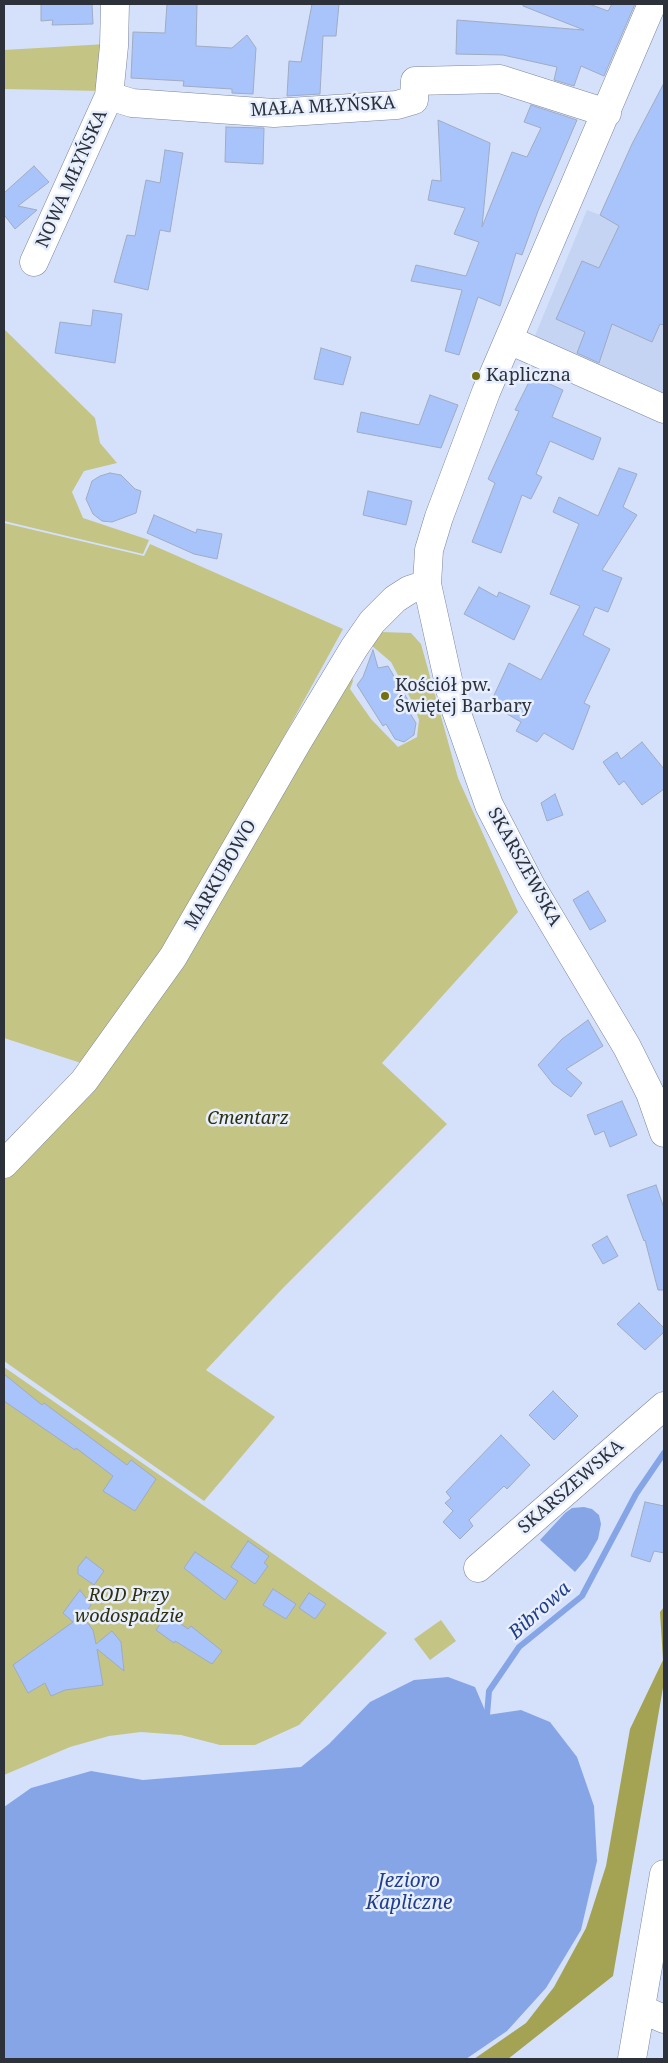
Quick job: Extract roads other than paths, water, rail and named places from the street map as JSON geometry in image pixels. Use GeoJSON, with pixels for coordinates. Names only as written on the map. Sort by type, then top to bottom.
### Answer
{"type":"FeatureCollection","features":[{"type":"Feature","properties":{"kind":"street"},"geometry":{"type":"LineString","coordinates":[[109,96],[114,46],[115,4]]}},
{"type":"Feature","properties":{"kind":"street"},"geometry":{"type":"LineString","coordinates":[[427,584],[429,550],[439,517],[486,392],[607,113],[652,4]]}},
{"type":"Feature","properties":{"kind":"street","name":"MAŁA MŁYŃSKA"},"geometry":{"type":"LineString","coordinates":[[109,96],[132,103],[274,113],[397,105],[414,100],[415,81],[500,79],[607,113]]}},
{"type":"Feature","properties":{"kind":"street","name":"NOWA MŁYŃSKA"},"geometry":{"type":"LineString","coordinates":[[34,262],[109,96]]}},
{"type":"Feature","properties":{"kind":"street"},"geometry":{"type":"LineString","coordinates":[[509,340],[664,408]]}},
{"type":"Feature","properties":{"kind":"street","name":"SKARSZEWSKA"},"geometry":{"type":"LineString","coordinates":[[427,584],[453,702],[489,805],[530,886],[627,1047],[650,1093],[664,1133]]}},
{"type":"Feature","properties":{"kind":"street","name":"MARKUBOWO"},"geometry":{"type":"LineString","coordinates":[[4,1164],[84,1081],[173,957],[298,741],[368,628],[395,600],[409,590],[427,584]]}},
{"type":"Feature","properties":{"kind":"street","name":"SKARSZEWSKA"},"geometry":{"type":"LineString","coordinates":[[478,1568],[664,1406]]}},
{"type":"Feature","properties":{"kind":"street"},"geometry":{"type":"LineString","coordinates":[[632,2059],[653,2014],[664,1874]]}},
{"type":"Feature","properties":{"kind":"water"},"geometry":{"type":"Polygon","coordinates":[[[584,1507],[592,1509],[599,1515],[601,1524],[598,1539],[587,1558],[575,1572],[540,1540],[565,1513],[572,1508],[584,1507]]]}},
{"type":"Feature","properties":{"kind":"water","name":"Jezioro Kapliczne"},"geometry":{"type":"Polygon","coordinates":[[[448,1677],[475,1687],[487,1715],[521,1710],[550,1722],[577,1757],[594,1806],[597,1861],[581,1930],[546,1988],[507,2031],[466,2059],[4,2059],[4,1807],[31,1788],[91,1771],[143,1780],[301,1767],[329,1744],[370,1702],[414,1680],[448,1677]]]}},
{"type":"Feature","properties":{"kind":"waterway","name":"Bibrowa"},"geometry":{"type":"LineString","coordinates":[[487,1715],[489,1691],[519,1647],[582,1596],[636,1494],[664,1453]]}},
{"type":"Feature","properties":{"kind":"place","name":"Kapliczna"},"geometry":{"type":"Point","coordinates":[476,376]}},
{"type":"Feature","properties":{"kind":"place","name":"Kościół pw. Świętej Barbary"},"geometry":{"type":"Point","coordinates":[385,696]}},
{"type":"Feature","properties":{"kind":"park label","name":"Cmentarz"},"geometry":{"type":"Point","coordinates":[248,1119]}},
{"type":"Feature","properties":{"kind":"park label","name":"ROD Przy wodospadzie"},"geometry":{"type":"Point","coordinates":[129,1606]}}]}
